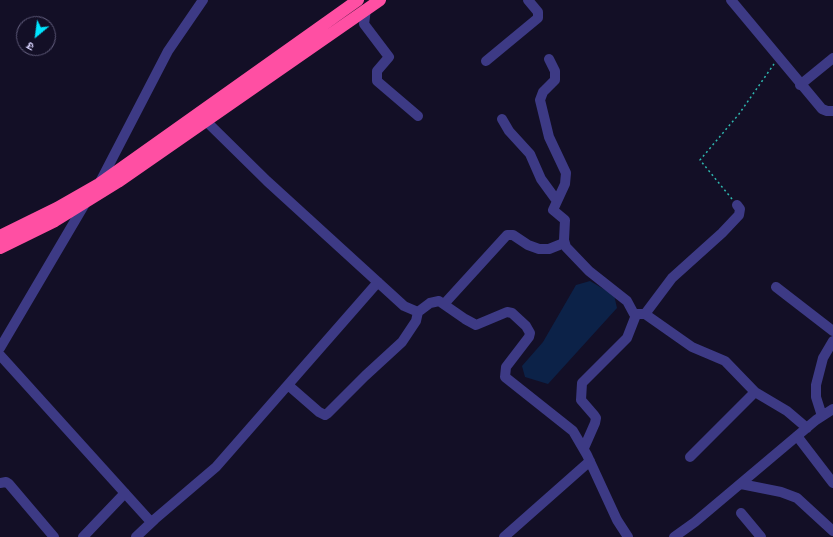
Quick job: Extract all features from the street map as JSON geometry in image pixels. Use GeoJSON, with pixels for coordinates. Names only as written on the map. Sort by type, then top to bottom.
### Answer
{"type":"FeatureCollection","features":[{"type":"Feature","properties":{"kind":"highway"},"geometry":{"type":"LineString","coordinates":[[0,236],[57,208],[99,184],[362,5],[380,0]]}},
{"type":"Feature","properties":{"kind":"highway"},"geometry":{"type":"LineString","coordinates":[[0,248],[85,204],[207,122],[362,5]]}},
{"type":"Feature","properties":{"kind":"street"},"geometry":{"type":"LineString","coordinates":[[0,348],[85,204],[99,184],[168,51],[203,0]]}},
{"type":"Feature","properties":{"kind":"street"},"geometry":{"type":"LineString","coordinates":[[486,61],[538,18],[538,12],[528,0]]}},
{"type":"Feature","properties":{"kind":"street"},"geometry":{"type":"LineString","coordinates":[[731,0],[800,85],[822,109],[827,111],[833,110]]}},
{"type":"Feature","properties":{"kind":"street"},"geometry":{"type":"LineString","coordinates":[[362,5],[364,24],[389,57],[377,71],[377,81],[418,116]]}},
{"type":"Feature","properties":{"kind":"street"},"geometry":{"type":"LineString","coordinates":[[800,85],[833,58]]}},
{"type":"Feature","properties":{"kind":"street"},"geometry":{"type":"LineString","coordinates":[[549,59],[555,71],[555,80],[543,92],[540,100],[549,137],[566,173],[565,184],[553,210],[565,220],[564,243],[589,271],[627,301],[632,311],[641,315],[692,347],[726,361],[755,392],[787,411],[807,428]]}},
{"type":"Feature","properties":{"kind":"street"},"geometry":{"type":"LineString","coordinates":[[502,119],[512,134],[530,154],[541,179],[557,200]]}},
{"type":"Feature","properties":{"kind":"street"},"geometry":{"type":"LineString","coordinates":[[207,122],[267,181],[404,306],[418,312]]}},
{"type":"Feature","properties":{"kind":"street"},"geometry":{"type":"LineString","coordinates":[[584,448],[596,418],[581,400],[582,382],[627,338],[641,315],[672,278],[722,233],[739,215],[740,209],[737,205]]}},
{"type":"Feature","properties":{"kind":"street"},"geometry":{"type":"LineString","coordinates":[[445,304],[507,235],[513,235],[528,245],[539,249],[549,249],[564,243]]}},
{"type":"Feature","properties":{"kind":"street"},"geometry":{"type":"LineString","coordinates":[[136,537],[151,522],[216,467],[378,282]]}},
{"type":"Feature","properties":{"kind":"street"},"geometry":{"type":"LineString","coordinates":[[776,287],[833,331]]}},
{"type":"Feature","properties":{"kind":"street"},"geometry":{"type":"LineString","coordinates":[[288,385],[319,412],[325,415],[402,342],[416,321],[418,312],[434,301],[445,304],[465,319],[476,325],[506,312],[512,313],[526,326],[530,333],[529,337],[506,367],[505,377],[568,426],[577,435],[590,460],[610,506],[628,537]]}},
{"type":"Feature","properties":{"kind":"street"},"geometry":{"type":"LineString","coordinates":[[822,416],[816,397],[816,385],[823,358],[833,341]]}},
{"type":"Feature","properties":{"kind":"street"},"geometry":{"type":"LineString","coordinates":[[0,355],[151,522]]}},
{"type":"Feature","properties":{"kind":"street"},"geometry":{"type":"LineString","coordinates":[[690,457],[755,392]]}},
{"type":"Feature","properties":{"kind":"street"},"geometry":{"type":"LineString","coordinates":[[674,537],[741,484],[797,436],[833,409]]}},
{"type":"Feature","properties":{"kind":"street"},"geometry":{"type":"LineString","coordinates":[[797,436],[833,483]]}},
{"type":"Feature","properties":{"kind":"street"},"geometry":{"type":"LineString","coordinates":[[504,537],[590,460]]}},
{"type":"Feature","properties":{"kind":"street"},"geometry":{"type":"LineString","coordinates":[[0,483],[6,482],[9,484],[54,537]]}},
{"type":"Feature","properties":{"kind":"street"},"geometry":{"type":"LineString","coordinates":[[741,484],[781,492],[797,498],[833,531]]}},
{"type":"Feature","properties":{"kind":"street"},"geometry":{"type":"LineString","coordinates":[[83,537],[125,493]]}},
{"type":"Feature","properties":{"kind":"street"},"geometry":{"type":"LineString","coordinates":[[741,513],[761,537]]}},
{"type":"Feature","properties":{"kind":"path"},"geometry":{"type":"LineString","coordinates":[[737,205],[700,160],[739,114],[766,74],[779,59]]}},
{"type":"Feature","properties":{"kind":"water"},"geometry":{"type":"Polygon","coordinates":[[[590,281],[614,295],[617,308],[548,384],[525,377],[522,366],[543,342],[576,285],[590,281]]]}}]}
